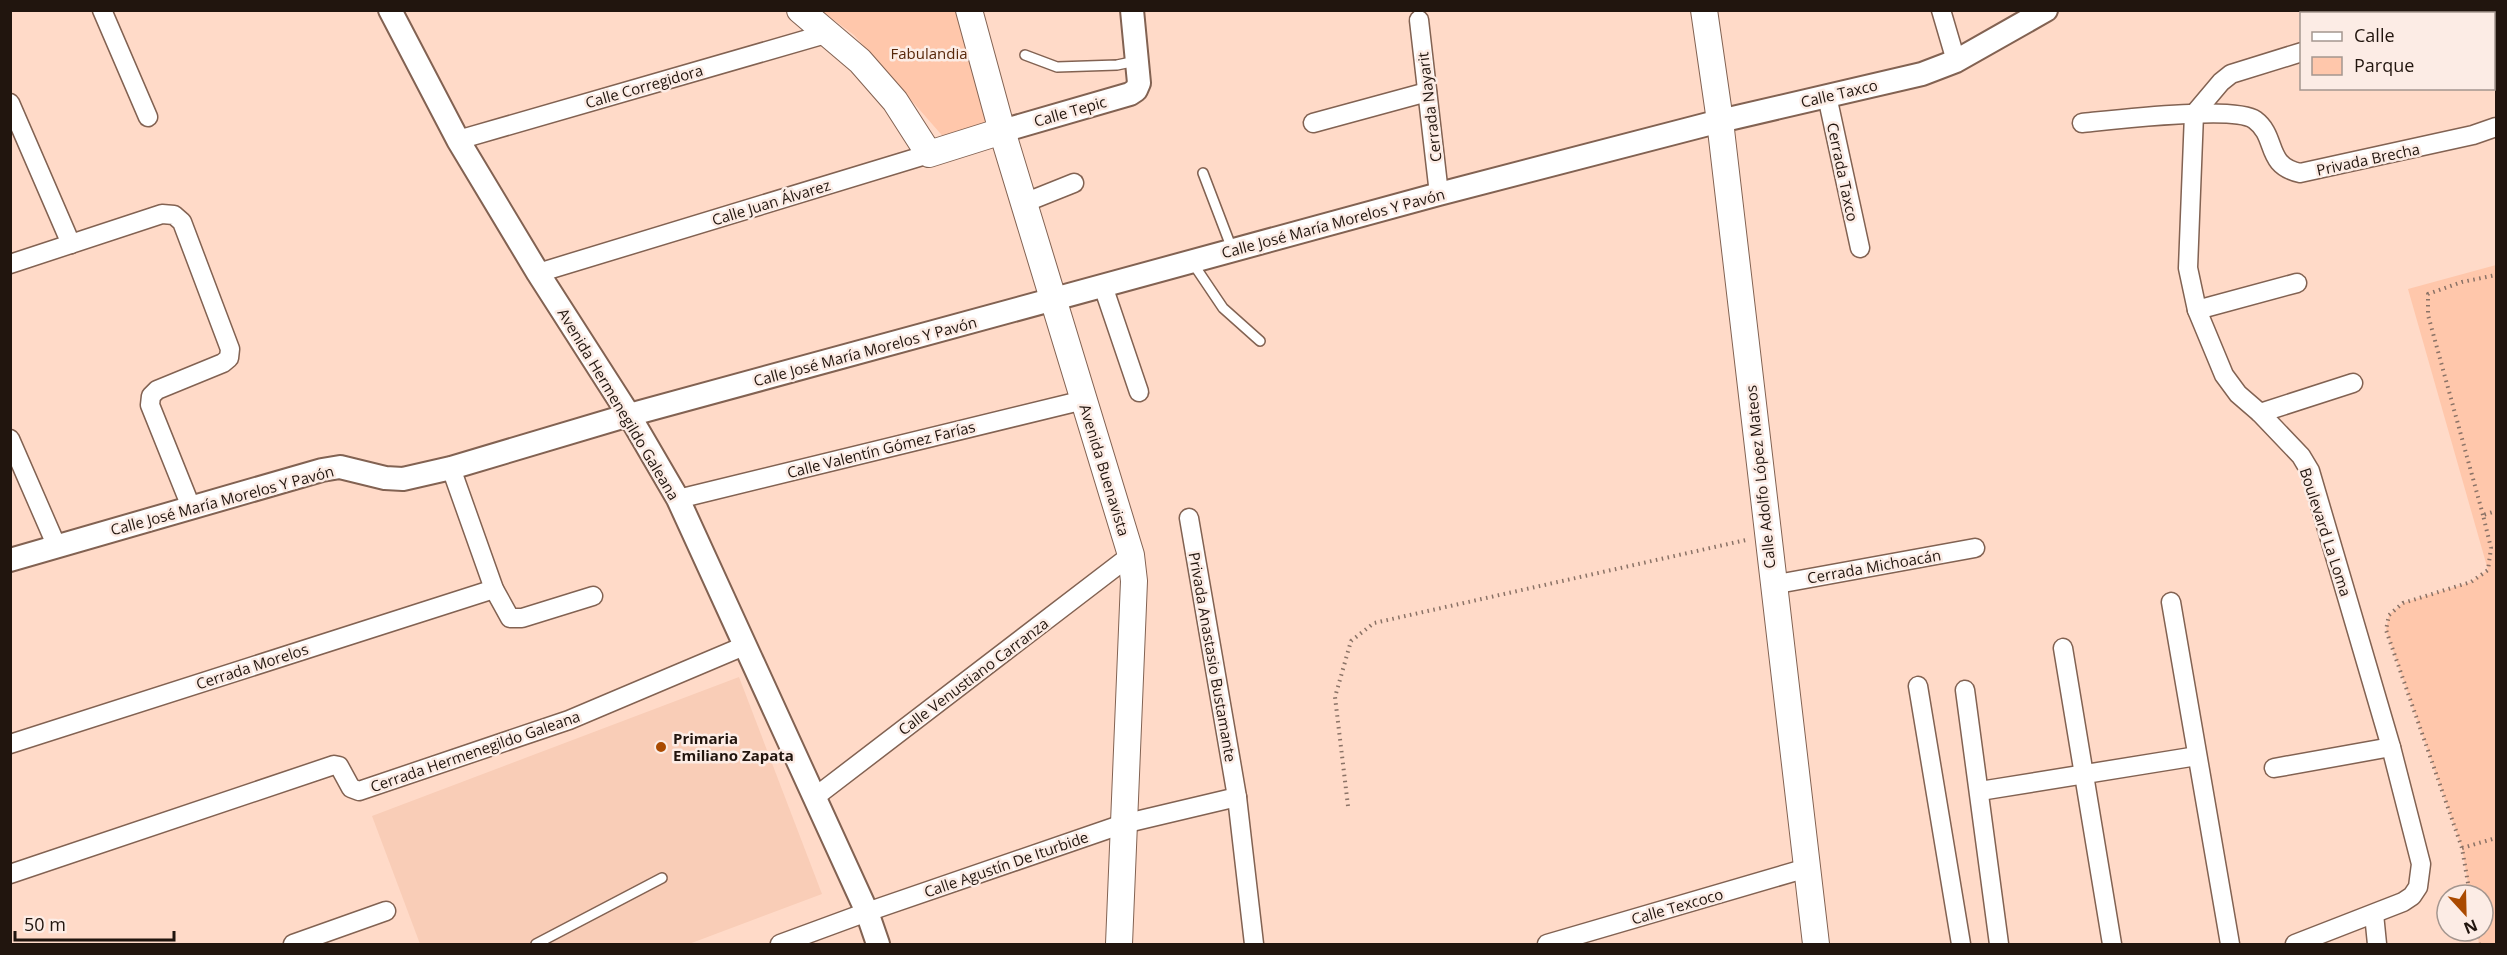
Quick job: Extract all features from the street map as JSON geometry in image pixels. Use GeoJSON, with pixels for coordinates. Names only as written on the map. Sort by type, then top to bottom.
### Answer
{"type":"FeatureCollection","features":[{"type":"Feature","properties":{"kind":"main road"},"geometry":{"type":"LineString","coordinates":[[800,10],[830,33],[860,61],[895,101],[929,154]]}},
{"type":"Feature","properties":{"kind":"main road","name":"Avenida Buenavista"},"geometry":{"type":"LineString","coordinates":[[969,10],[1002,131],[1131,555],[1134,581],[1119,945]]}},
{"type":"Feature","properties":{"kind":"main road","name":"Calle Adolfo López Mateos"},"geometry":{"type":"LineString","coordinates":[[1704,10],[1720,121],[1772,585],[1816,945]]}},
{"type":"Feature","properties":{"kind":"main road","name":"Calle Juan Álvarez"},"geometry":{"type":"LineString","coordinates":[[929,154],[1002,131]]}},
{"type":"Feature","properties":{"kind":"street"},"geometry":{"type":"LineString","coordinates":[[102,10],[148,117]]}},
{"type":"Feature","properties":{"kind":"street","name":"Avenida Hermenegildo Galeana"},"geometry":{"type":"LineString","coordinates":[[390,10],[458,140],[538,273],[629,415],[678,499],[867,912],[878,945]]}},
{"type":"Feature","properties":{"kind":"street"},"geometry":{"type":"LineString","coordinates":[[1132,10],[1136,61]]}},
{"type":"Feature","properties":{"kind":"street"},"geometry":{"type":"LineString","coordinates":[[1941,10],[1956,61]]}},
{"type":"Feature","properties":{"kind":"street","name":"Calle Taxco"},"geometry":{"type":"LineString","coordinates":[[1720,121],[1922,74],[1956,61],[2046,10]]}},
{"type":"Feature","properties":{"kind":"street","name":"Cerrada Nayarit"},"geometry":{"type":"LineString","coordinates":[[1419,20],[1439,194]]}},
{"type":"Feature","properties":{"kind":"street","name":"Calle Corregidora"},"geometry":{"type":"LineString","coordinates":[[458,140],[830,33]]}},
{"type":"Feature","properties":{"kind":"street"},"geometry":{"type":"LineString","coordinates":[[2082,123],[2194,114],[2221,82],[2231,74],[2300,52]]}},
{"type":"Feature","properties":{"kind":"street","name":"Calle Tepic"},"geometry":{"type":"LineString","coordinates":[[1002,131],[1130,94],[1136,90],[1139,83],[1136,61]]}},
{"type":"Feature","properties":{"kind":"street"},"geometry":{"type":"LineString","coordinates":[[1313,123],[1427,92]]}},
{"type":"Feature","properties":{"kind":"street","name":"Cerrada Taxco"},"geometry":{"type":"LineString","coordinates":[[1827,96],[1860,248]]}},
{"type":"Feature","properties":{"kind":"street"},"geometry":{"type":"LineString","coordinates":[[10,103],[71,244]]}},
{"type":"Feature","properties":{"kind":"street","name":"Privada Brecha"},"geometry":{"type":"LineString","coordinates":[[2194,114],[2245,115],[2254,119],[2261,126],[2280,165],[2300,173],[2473,135],[2496,127]]}},
{"type":"Feature","properties":{"kind":"street","name":"Boulevard La Loma"},"geometry":{"type":"LineString","coordinates":[[2194,114],[2188,268],[2197,310],[2224,375],[2238,394],[2260,413],[2301,456],[2310,471],[2391,747],[2421,864],[2418,887],[2412,896],[2374,914]]}},
{"type":"Feature","properties":{"kind":"street","name":"Calle José María Morelos Y Pavón"},"geometry":{"type":"LineString","coordinates":[[10,560],[322,470],[340,467],[384,478],[403,479],[451,468],[629,415],[1439,194],[1720,121]]}},
{"type":"Feature","properties":{"kind":"street","name":"Calle Juan Álvarez"},"geometry":{"type":"LineString","coordinates":[[538,273],[929,154]]}},
{"type":"Feature","properties":{"kind":"street"},"geometry":{"type":"LineString","coordinates":[[1024,203],[1074,183]]}},
{"type":"Feature","properties":{"kind":"street"},"geometry":{"type":"LineString","coordinates":[[10,264],[162,214],[174,215],[182,222],[230,349],[229,358],[223,363],[157,390],[151,396],[150,405],[191,507]]}},
{"type":"Feature","properties":{"kind":"street"},"geometry":{"type":"LineString","coordinates":[[2197,310],[2297,283]]}},
{"type":"Feature","properties":{"kind":"street"},"geometry":{"type":"LineString","coordinates":[[1103,286],[1139,392]]}},
{"type":"Feature","properties":{"kind":"street"},"geometry":{"type":"LineString","coordinates":[[2260,413],[2353,383]]}},
{"type":"Feature","properties":{"kind":"street","name":"Calle Valentín Gómez Farías"},"geometry":{"type":"LineString","coordinates":[[678,499],[1084,400]]}},
{"type":"Feature","properties":{"kind":"street"},"geometry":{"type":"LineString","coordinates":[[10,439],[57,547]]}},
{"type":"Feature","properties":{"kind":"street"},"geometry":{"type":"LineString","coordinates":[[451,468],[494,589],[510,618],[522,618],[593,596]]}},
{"type":"Feature","properties":{"kind":"street","name":"Privada Anastasio Bustamante"},"geometry":{"type":"LineString","coordinates":[[1189,518],[1237,797],[1254,945]]}},
{"type":"Feature","properties":{"kind":"street","name":"Cerrada Michoacán"},"geometry":{"type":"LineString","coordinates":[[1772,585],[1975,548]]}},
{"type":"Feature","properties":{"kind":"street","name":"Calle Venustiano Carranza"},"geometry":{"type":"LineString","coordinates":[[815,797],[1131,555]]}},
{"type":"Feature","properties":{"kind":"street","name":"Cerrada Morelos"},"geometry":{"type":"LineString","coordinates":[[10,744],[494,589]]}},
{"type":"Feature","properties":{"kind":"street"},"geometry":{"type":"LineString","coordinates":[[2171,602],[2230,945]]}},
{"type":"Feature","properties":{"kind":"street","name":"Cerrada Hermenegildo Galeana"},"geometry":{"type":"LineString","coordinates":[[10,874],[334,765],[339,766],[351,788],[359,790],[569,720],[744,646]]}},
{"type":"Feature","properties":{"kind":"street"},"geometry":{"type":"LineString","coordinates":[[2063,648],[2112,945]]}},
{"type":"Feature","properties":{"kind":"street"},"geometry":{"type":"LineString","coordinates":[[1918,686],[1961,945]]}},
{"type":"Feature","properties":{"kind":"street"},"geometry":{"type":"LineString","coordinates":[[1965,690],[1999,945]]}},
{"type":"Feature","properties":{"kind":"street"},"geometry":{"type":"LineString","coordinates":[[2274,768],[2391,747]]}},
{"type":"Feature","properties":{"kind":"street"},"geometry":{"type":"LineString","coordinates":[[1980,790],[2197,756]]}},
{"type":"Feature","properties":{"kind":"street","name":"Calle Agustín De Iturbide"},"geometry":{"type":"LineString","coordinates":[[780,945],[867,912],[1123,824],[1237,797]]}},
{"type":"Feature","properties":{"kind":"street","name":"Calle Texcoco"},"geometry":{"type":"LineString","coordinates":[[1547,945],[1807,868]]}},
{"type":"Feature","properties":{"kind":"street"},"geometry":{"type":"LineString","coordinates":[[293,945],[386,911]]}},
{"type":"Feature","properties":{"kind":"street"},"geometry":{"type":"LineString","coordinates":[[2295,945],[2374,914],[2377,945]]}},
{"type":"Feature","properties":{"kind":"lane"},"geometry":{"type":"LineString","coordinates":[[1025,55],[1057,67],[1118,65],[1136,61]]}},
{"type":"Feature","properties":{"kind":"lane"},"geometry":{"type":"LineString","coordinates":[[1203,173],[1232,251]]}},
{"type":"Feature","properties":{"kind":"lane"},"geometry":{"type":"LineString","coordinates":[[1192,262],[1223,308],[1260,340]]}},
{"type":"Feature","properties":{"kind":"lane"},"geometry":{"type":"LineString","coordinates":[[536,945],[662,878]]}},
{"type":"Feature","properties":{"kind":"path"},"geometry":{"type":"LineString","coordinates":[[2468,883],[2462,848],[2386,630],[2390,615],[2403,603],[2471,582],[2488,570],[2491,548],[2428,315],[2428,294],[2462,282],[2496,275]]}},
{"type":"Feature","properties":{"kind":"path"},"geometry":{"type":"LineString","coordinates":[[2483,515],[2496,511]]}},
{"type":"Feature","properties":{"kind":"path"},"geometry":{"type":"LineString","coordinates":[[1347,806],[1335,697],[1352,641],[1374,623],[1767,536]]}},
{"type":"Feature","properties":{"kind":"path"},"geometry":{"type":"LineString","coordinates":[[2462,848],[2496,838]]}},
{"type":"Feature","properties":{"kind":"shaded area","name":"Primaria Emiliano Zapata"},"geometry":{"type":"Polygon","coordinates":[[[739,677],[822,894],[689,944],[420,944],[372,816],[739,677]]]}},
{"type":"Feature","properties":{"kind":"green space","name":"Fabulandia"},"geometry":{"type":"Polygon","coordinates":[[[822,11],[961,11],[996,126],[947,141],[854,35],[822,11]]]}},
{"type":"Feature","properties":{"kind":"green space"},"geometry":{"type":"Polygon","coordinates":[[[2496,265],[2496,944],[2479,943],[2495,943],[2495,883],[2468,883],[2462,848],[2386,630],[2389,615],[2403,603],[2471,582],[2488,570],[2408,289],[2496,265]]]}},
{"type":"Feature","properties":{"kind":"place","name":"Primaria Emiliano Zapata"},"geometry":{"type":"Point","coordinates":[661,747]}}]}
